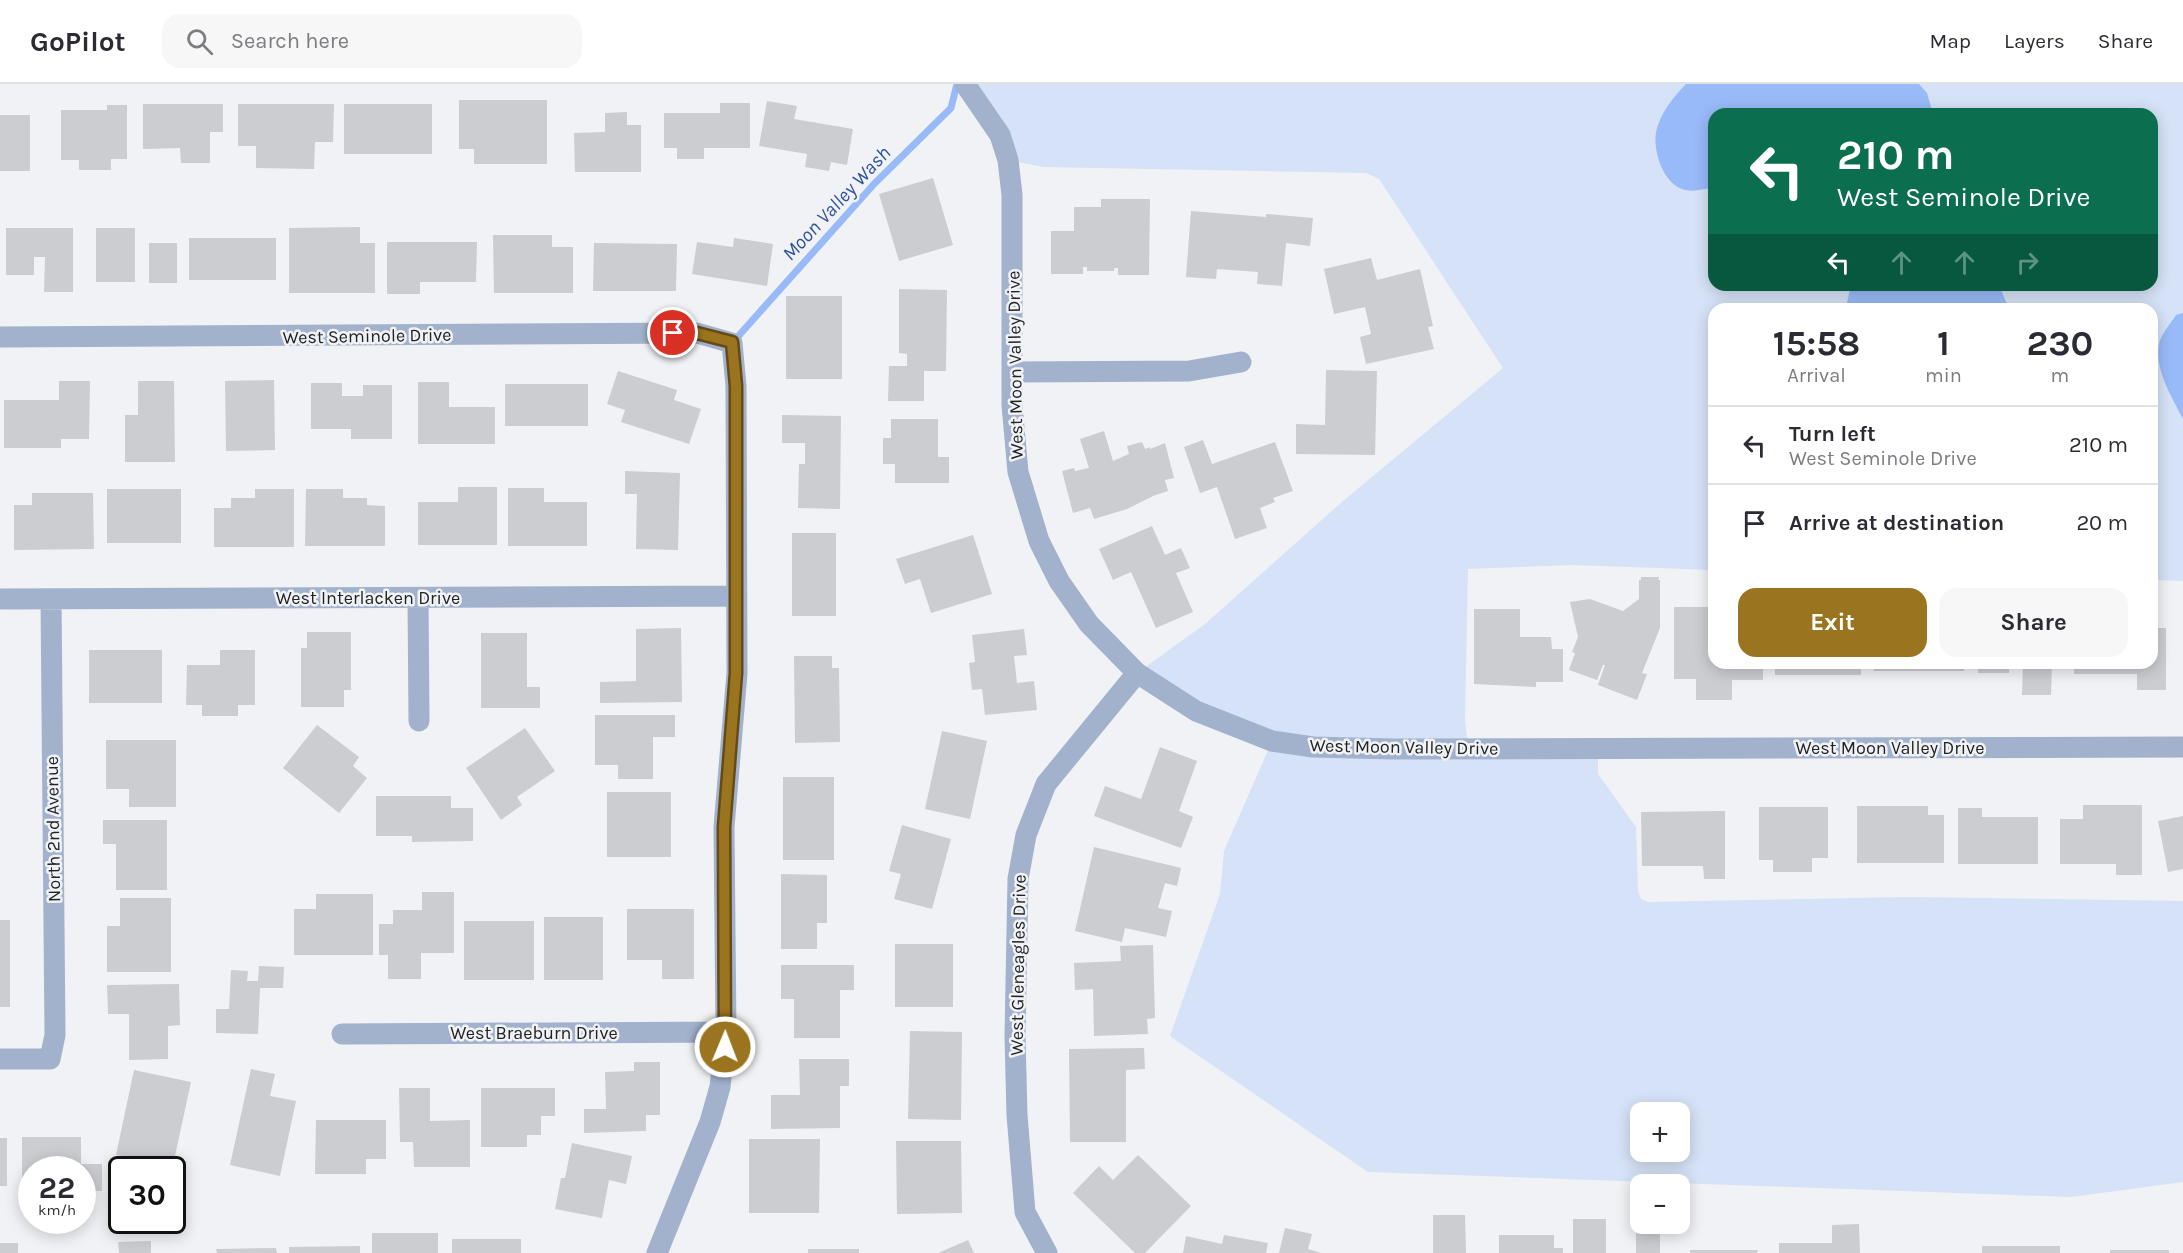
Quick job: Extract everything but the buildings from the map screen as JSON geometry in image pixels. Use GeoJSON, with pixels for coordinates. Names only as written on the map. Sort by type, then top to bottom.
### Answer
{"type":"FeatureCollection","features":[{"type":"Feature","properties":{"kind":"street","name":"West Moon Valley Drive"},"geometry":{"type":"LineString","coordinates":[[965,84],[1000,135],[1008,160],[1012,195],[1012,405],[1018,472],[1039,541],[1059,581],[1089,624],[1137,673],[1206,715],[1272,741],[1313,747],[1394,749],[2183,747]]}},
{"type":"Feature","properties":{"kind":"street","name":"West Seminole Drive"},"geometry":{"type":"LineString","coordinates":[[0,337],[697,333],[732,342],[736,386],[736,596]]}},
{"type":"Feature","properties":{"kind":"street"},"geometry":{"type":"LineString","coordinates":[[1012,372],[1189,371],[1241,362]]}},
{"type":"Feature","properties":{"kind":"street"},"geometry":{"type":"LineString","coordinates":[[657,1253],[710,1122],[720,1087],[726,1032],[724,827],[736,673],[736,596]]}},
{"type":"Feature","properties":{"kind":"street","name":"West Interlacken Drive"},"geometry":{"type":"LineString","coordinates":[[0,599],[736,596]]}},
{"type":"Feature","properties":{"kind":"street"},"geometry":{"type":"LineString","coordinates":[[418,598],[419,721]]}},
{"type":"Feature","properties":{"kind":"street","name":"North 2nd Avenue"},"geometry":{"type":"LineString","coordinates":[[0,1059],[50,1059],[55,1035],[51,599]]}},
{"type":"Feature","properties":{"kind":"street","name":"West Gleneagles Drive"},"geometry":{"type":"LineString","coordinates":[[1047,1253],[1025,1212],[1017,1115],[1018,879],[1026,835],[1046,784],[1137,673]]}},
{"type":"Feature","properties":{"kind":"street","name":"West Braeburn Drive"},"geometry":{"type":"LineString","coordinates":[[342,1034],[726,1032]]}},
{"type":"Feature","properties":{"kind":"shaded area"},"geometry":{"type":"Polygon","coordinates":[[[965,84],[2183,84],[2183,581],[2158,580],[2158,303],[1708,303],[1708,570],[1573,565],[1468,569],[1465,719],[1468,748],[1598,748],[1598,774],[1636,827],[1638,891],[1641,899],[1648,902],[1909,897],[2183,901],[2183,1182],[2071,1197],[1690,1183],[1690,1174],[1630,1174],[1630,1181],[1368,1172],[1170,1036],[1220,894],[1224,851],[1272,741],[1137,673],[1205,624],[1343,501],[1503,368],[1379,179],[1366,173],[1043,167],[1008,160],[965,84]]]}},
{"type":"Feature","properties":{"kind":"water"},"geometry":{"type":"Polygon","coordinates":[[[1686,84],[1919,84],[1927,93],[1931,108],[1708,108],[1708,188],[1690,191],[1682,189],[1669,180],[1660,165],[1656,148],[1658,125],[1672,100],[1686,84]]]}},
{"type":"Feature","properties":{"kind":"water"},"geometry":{"type":"Polygon","coordinates":[[[1850,291],[2002,291],[2006,303],[1847,303],[1850,291]]]}},
{"type":"Feature","properties":{"kind":"water"},"geometry":{"type":"Polygon","coordinates":[[[2183,313],[2183,419],[2161,373],[2158,353],[2160,340],[2164,333],[2176,315],[2183,313]]]}},
{"type":"Feature","properties":{"kind":"waterway","name":"Moon Valley Wash"},"geometry":{"type":"LineString","coordinates":[[734,341],[874,184],[951,108],[957,84]]}},
{"type":"Feature","properties":{"kind":"route"},"geometry":{"type":"LineString","coordinates":[[673,333],[697,333],[732,342],[736,386],[736,673],[724,827],[725,1047]]}}]}
